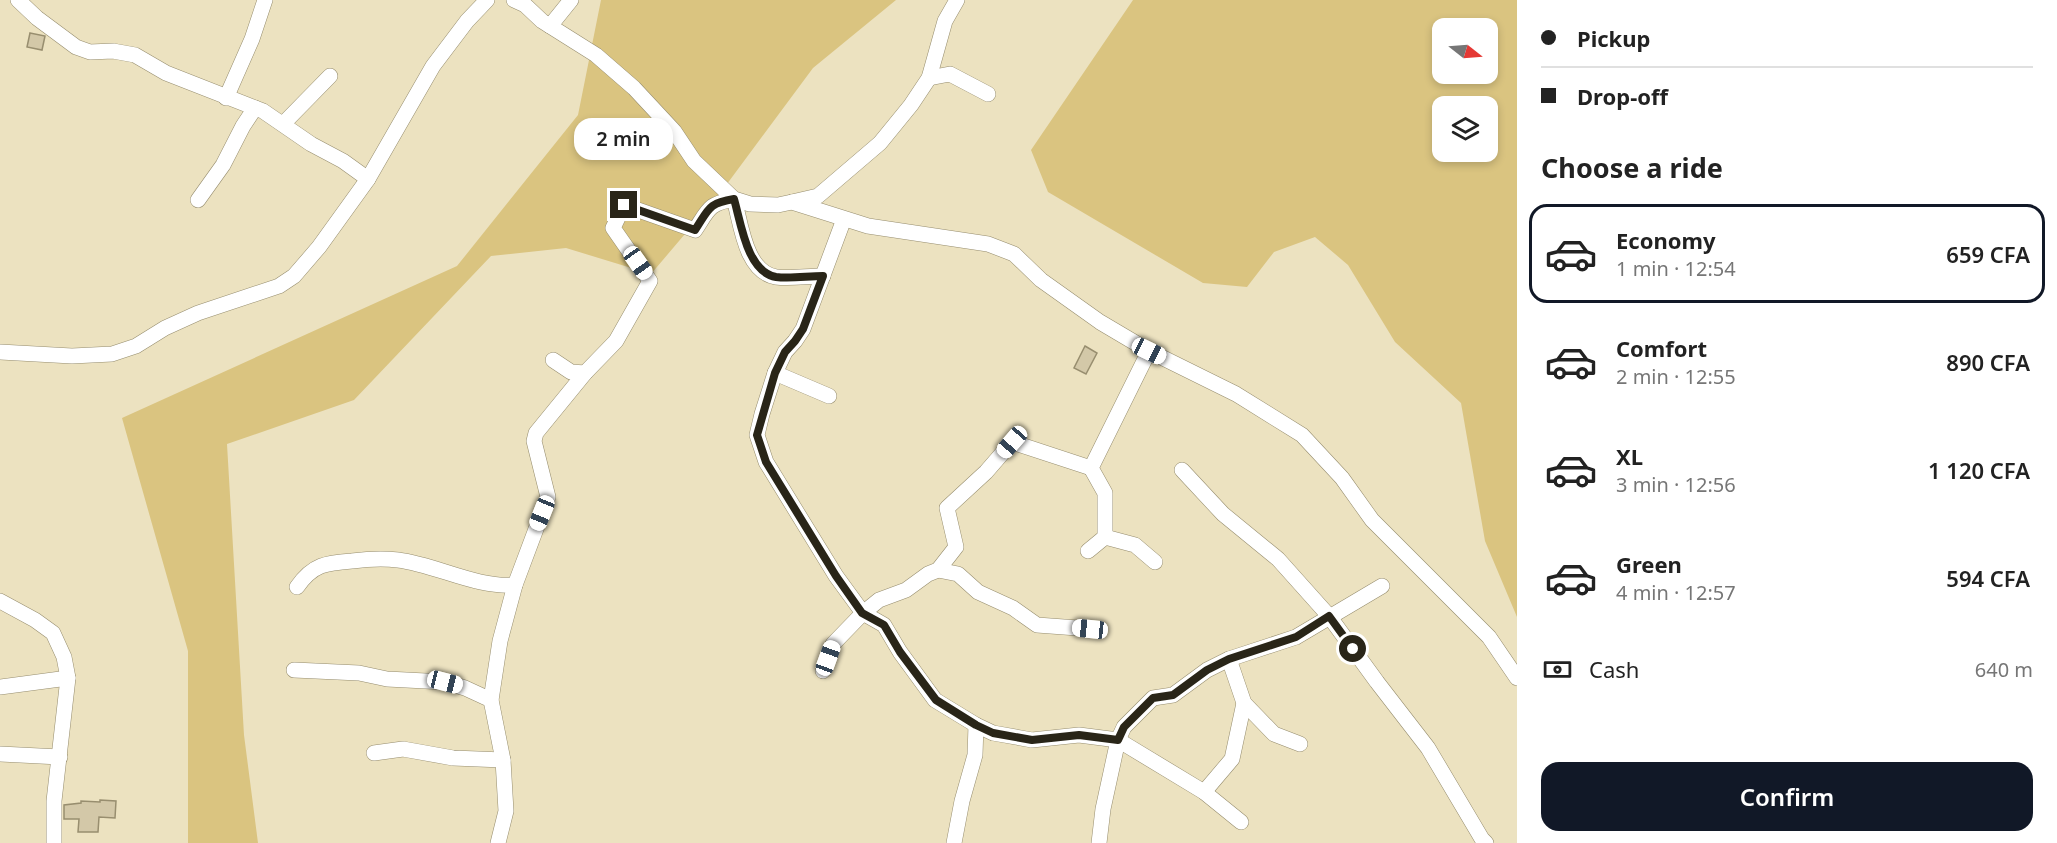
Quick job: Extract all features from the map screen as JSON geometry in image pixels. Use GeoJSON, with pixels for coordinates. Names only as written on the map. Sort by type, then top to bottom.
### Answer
{"type":"FeatureCollection","features":[{"type":"Feature","properties":{"kind":"street"},"geometry":{"type":"LineString","coordinates":[[18,0],[37,18],[76,47],[90,52],[113,51],[135,55],[166,73],[194,82],[226,98],[263,111],[368,179]]}},
{"type":"Feature","properties":{"kind":"street"},"geometry":{"type":"LineString","coordinates":[[226,98],[252,39],[265,0]]}},
{"type":"Feature","properties":{"kind":"street"},"geometry":{"type":"LineString","coordinates":[[0,352],[72,356],[112,354],[136,346],[165,328],[198,313],[279,286],[294,276],[319,248],[368,179],[433,66],[467,21],[487,0]]}},
{"type":"Feature","properties":{"kind":"street"},"geometry":{"type":"LineString","coordinates":[[514,0],[525,5],[550,26],[596,56],[634,88],[675,130],[694,161],[734,199],[750,204],[778,205],[818,196],[880,143],[911,105],[929,78],[945,21],[957,0]]}},
{"type":"Feature","properties":{"kind":"street"},"geometry":{"type":"LineString","coordinates":[[550,26],[571,0]]}},
{"type":"Feature","properties":{"kind":"street"},"geometry":{"type":"LineString","coordinates":[[929,78],[950,74],[988,94]]}},
{"type":"Feature","properties":{"kind":"street"},"geometry":{"type":"LineString","coordinates":[[283,124],[330,76]]}},
{"type":"Feature","properties":{"kind":"street"},"geometry":{"type":"LineString","coordinates":[[198,200],[223,165],[255,108]]}},
{"type":"Feature","properties":{"kind":"street"},"geometry":{"type":"LineString","coordinates":[[734,199],[749,250],[757,267],[774,277],[823,276]]}},
{"type":"Feature","properties":{"kind":"street"},"geometry":{"type":"LineString","coordinates":[[498,843],[506,811],[503,760],[491,700],[500,641],[515,585],[548,497],[534,441],[536,433],[585,373],[616,341],[650,281],[613,228],[624,205],[695,230],[711,206],[717,202],[734,199]]}},
{"type":"Feature","properties":{"kind":"street"},"geometry":{"type":"LineString","coordinates":[[792,202],[868,226],[909,234],[988,244],[1014,254],[1041,280],[1100,322],[1149,351],[1236,394],[1302,435],[1342,478],[1372,520],[1488,638],[1517,678]]}},
{"type":"Feature","properties":{"kind":"street"},"geometry":{"type":"LineString","coordinates":[[844,219],[803,329],[785,352],[775,373],[757,435],[766,462],[836,576],[862,613],[884,625],[900,652],[936,700],[976,725],[993,733],[1032,740],[1079,735],[1118,740],[1204,792],[1241,822]]}},
{"type":"Feature","properties":{"kind":"street"},"geometry":{"type":"LineString","coordinates":[[1091,468],[1149,351]]}},
{"type":"Feature","properties":{"kind":"street"},"geometry":{"type":"LineString","coordinates":[[553,360],[572,372],[585,373]]}},
{"type":"Feature","properties":{"kind":"street"},"geometry":{"type":"LineString","coordinates":[[775,373],[829,396]]}},
{"type":"Feature","properties":{"kind":"street"},"geometry":{"type":"LineString","coordinates":[[823,671],[833,644],[862,613],[879,600],[906,590],[928,574],[938,570],[956,547],[947,508],[986,472],[1012,442],[1091,468],[1106,493],[1105,537],[1088,551]]}},
{"type":"Feature","properties":{"kind":"street"},"geometry":{"type":"LineString","coordinates":[[1182,470],[1223,514],[1278,559],[1329,616],[1428,748],[1486,843]]}},
{"type":"Feature","properties":{"kind":"street"},"geometry":{"type":"LineString","coordinates":[[1105,537],[1135,545],[1155,562]]}},
{"type":"Feature","properties":{"kind":"street"},"geometry":{"type":"LineString","coordinates":[[297,587],[306,574],[325,563],[376,558],[409,562],[493,585],[515,585]]}},
{"type":"Feature","properties":{"kind":"street"},"geometry":{"type":"LineString","coordinates":[[938,570],[958,574],[978,592],[1013,608],[1037,625],[1090,629]]}},
{"type":"Feature","properties":{"kind":"street"},"geometry":{"type":"LineString","coordinates":[[1099,843],[1103,809],[1118,740],[1124,727],[1153,698],[1173,695],[1207,670],[1229,659],[1296,637],[1382,586]]}},
{"type":"Feature","properties":{"kind":"street"},"geometry":{"type":"LineString","coordinates":[[0,601],[35,620],[53,633],[64,657],[68,678],[54,801],[54,843]]}},
{"type":"Feature","properties":{"kind":"street"},"geometry":{"type":"LineString","coordinates":[[1229,659],[1245,703],[1274,734],[1300,744]]}},
{"type":"Feature","properties":{"kind":"street"},"geometry":{"type":"LineString","coordinates":[[294,670],[359,673],[387,679],[445,682],[491,700]]}},
{"type":"Feature","properties":{"kind":"street"},"geometry":{"type":"LineString","coordinates":[[0,687],[68,678]]}},
{"type":"Feature","properties":{"kind":"street"},"geometry":{"type":"LineString","coordinates":[[1204,792],[1232,759],[1245,703]]}},
{"type":"Feature","properties":{"kind":"street"},"geometry":{"type":"LineString","coordinates":[[954,843],[962,801],[975,755],[976,725]]}},
{"type":"Feature","properties":{"kind":"street"},"geometry":{"type":"LineString","coordinates":[[374,753],[403,749],[453,758],[503,760]]}},
{"type":"Feature","properties":{"kind":"street"},"geometry":{"type":"LineString","coordinates":[[0,754],[60,757]]}},
{"type":"Feature","properties":{"kind":"shaded area"},"geometry":{"type":"Polygon","coordinates":[[[601,0],[896,0],[813,68],[724,188],[651,274],[566,248],[491,256],[354,400],[227,444],[244,735],[258,843],[188,843],[188,651],[122,418],[457,266],[578,115],[601,0]]]}},
{"type":"Feature","properties":{"kind":"shaded area"},"geometry":{"type":"Polygon","coordinates":[[[1133,0],[1517,0],[1517,617],[1485,541],[1461,403],[1395,342],[1348,265],[1315,237],[1274,252],[1247,287],[1203,283],[1048,192],[1031,150],[1133,0]]]}},
{"type":"Feature","properties":{"kind":"building"},"geometry":{"type":"Polygon","coordinates":[[[30,33],[45,36],[42,50],[27,47],[30,33]]]}},
{"type":"Feature","properties":{"kind":"building"},"geometry":{"type":"Polygon","coordinates":[[[1085,346],[1097,353],[1086,374],[1074,368],[1085,346]]]}},
{"type":"Feature","properties":{"kind":"building"},"geometry":{"type":"Polygon","coordinates":[[[100,800],[116,801],[115,818],[99,817],[98,832],[78,832],[79,819],[64,819],[64,805],[81,803],[81,801],[100,802],[100,800]]]}},
{"type":"Feature","properties":{"kind":"route"},"geometry":{"type":"LineString","coordinates":[[624,205],[695,230],[711,206],[717,202],[734,199],[749,250],[757,267],[774,277],[823,276],[803,329],[785,352],[775,373],[762,414],[757,435],[766,462],[836,576],[862,613],[884,625],[900,652],[936,700],[976,725],[993,733],[1032,740],[1079,735],[1118,740],[1124,727],[1153,698],[1173,695],[1207,670],[1229,659],[1296,637],[1329,616],[1353,649]]}}]}
